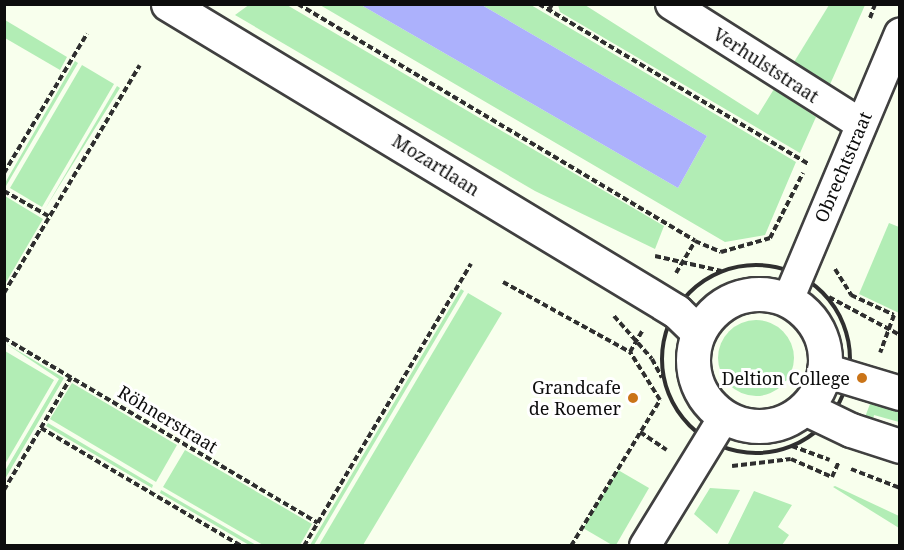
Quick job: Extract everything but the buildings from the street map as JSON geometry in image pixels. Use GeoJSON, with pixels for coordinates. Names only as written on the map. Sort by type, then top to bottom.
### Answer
{"type":"FeatureCollection","features":[{"type":"Feature","properties":{"kind":"street","name":"Mozartlaan"},"geometry":{"type":"LineString","coordinates":[[168,4],[678,315]]}},
{"type":"Feature","properties":{"kind":"street","name":"Verhulststraat"},"geometry":{"type":"LineString","coordinates":[[671,4],[861,124]]}},
{"type":"Feature","properties":{"kind":"street","name":"Obrechtstraat"},"geometry":{"type":"LineString","coordinates":[[793,287],[900,34]]}},
{"type":"Feature","properties":{"kind":"street"},"geometry":{"type":"LineString","coordinates":[[717,429],[693,370],[678,315],[710,315],[727,302],[747,295],[793,287],[837,372],[900,393]]}},
{"type":"Feature","properties":{"kind":"street"},"geometry":{"type":"LineString","coordinates":[[816,414],[818,390],[837,372]]}},
{"type":"Feature","properties":{"kind":"street"},"geometry":{"type":"LineString","coordinates":[[645,546],[717,429],[744,425],[765,426],[816,414],[900,446]]}},
{"type":"Feature","properties":{"kind":"path"},"geometry":{"type":"LineString","coordinates":[[298,4],[695,241],[721,252],[770,238],[811,155]]}},
{"type":"Feature","properties":{"kind":"path"},"geometry":{"type":"LineString","coordinates":[[539,4],[808,164]]}},
{"type":"Feature","properties":{"kind":"path"},"geometry":{"type":"LineString","coordinates":[[549,10],[552,4]]}},
{"type":"Feature","properties":{"kind":"path"},"geometry":{"type":"LineString","coordinates":[[4,172],[87,34]]}},
{"type":"Feature","properties":{"kind":"path"},"geometry":{"type":"LineString","coordinates":[[4,293],[140,65]]}},
{"type":"Feature","properties":{"kind":"path"},"geometry":{"type":"LineString","coordinates":[[4,191],[50,217]]}},
{"type":"Feature","properties":{"kind":"path"},"geometry":{"type":"LineString","coordinates":[[630,352],[678,315],[695,241]]}},
{"type":"Feature","properties":{"kind":"path"},"geometry":{"type":"LineString","coordinates":[[304,546],[471,264]]}},
{"type":"Feature","properties":{"kind":"path"},"geometry":{"type":"LineString","coordinates":[[826,295],[847,334],[837,372],[840,401],[816,414],[811,435],[769,452],[746,452],[717,429],[687,422],[665,383],[665,338],[678,315],[702,282],[722,271],[744,265],[766,265],[793,287],[826,295],[900,335]]}},
{"type":"Feature","properties":{"kind":"path"},"geometry":{"type":"LineString","coordinates":[[503,282],[630,352],[660,400],[571,546]]}},
{"type":"Feature","properties":{"kind":"path","name":"Röhnerstraat"},"geometry":{"type":"LineString","coordinates":[[4,338],[318,523]]}},
{"type":"Feature","properties":{"kind":"path"},"geometry":{"type":"LineString","coordinates":[[4,490],[71,377]]}},
{"type":"Feature","properties":{"kind":"path"},"geometry":{"type":"LineString","coordinates":[[41,428],[242,546]]}},
{"type":"Feature","properties":{"kind":"green space"},"geometry":{"type":"Polygon","coordinates":[[[250,4],[287,5],[664,226],[655,249],[535,191],[235,15],[250,4]]]}},
{"type":"Feature","properties":{"kind":"green space"},"geometry":{"type":"Polygon","coordinates":[[[320,5],[361,5],[678,188],[707,136],[482,5],[531,5],[796,162],[765,235],[725,242],[320,5]]]}},
{"type":"Feature","properties":{"kind":"green space"},"geometry":{"type":"Polygon","coordinates":[[[558,5],[585,5],[758,115],[774,89],[816,117],[800,153],[560,12],[558,5]]]}},
{"type":"Feature","properties":{"kind":"green space"},"geometry":{"type":"Polygon","coordinates":[[[829,5],[865,5],[828,89],[791,67],[829,5]]]}},
{"type":"Feature","properties":{"kind":"green space"},"geometry":{"type":"Polygon","coordinates":[[[5,20],[67,57],[60,70],[5,38],[5,20]]]}},
{"type":"Feature","properties":{"kind":"green space"},"geometry":{"type":"Polygon","coordinates":[[[75,61],[78,63],[6,186],[5,183],[75,61]]]}},
{"type":"Feature","properties":{"kind":"green space"},"geometry":{"type":"Polygon","coordinates":[[[82,65],[114,84],[42,207],[10,188],[82,65]]]}},
{"type":"Feature","properties":{"kind":"green space"},"geometry":{"type":"Polygon","coordinates":[[[117,86],[120,88],[45,209],[117,86]]]}},
{"type":"Feature","properties":{"kind":"green space"},"geometry":{"type":"Polygon","coordinates":[[[5,196],[43,219],[5,284],[5,196]]]}},
{"type":"Feature","properties":{"kind":"green space"},"geometry":{"type":"Polygon","coordinates":[[[889,223],[899,227],[899,313],[859,294],[889,223]]]}},
{"type":"Feature","properties":{"kind":"green space"},"geometry":{"type":"Polygon","coordinates":[[[461,289],[464,291],[314,545],[310,545],[461,289]]]}},
{"type":"Feature","properties":{"kind":"green space"},"geometry":{"type":"Polygon","coordinates":[[[468,293],[502,313],[363,545],[319,545],[468,293]]]}},
{"type":"Feature","properties":{"kind":"green space"},"geometry":{"type":"Polygon","coordinates":[[[749,320],[763,320],[777,326],[788,337],[794,351],[791,373],[783,385],[763,396],[749,396],[735,390],[724,379],[718,365],[718,351],[724,337],[735,326],[749,320]]]}},
{"type":"Feature","properties":{"kind":"green space"},"geometry":{"type":"Polygon","coordinates":[[[5,343],[64,378],[5,479],[5,471],[59,379],[5,343]]]}},
{"type":"Feature","properties":{"kind":"green space"},"geometry":{"type":"Polygon","coordinates":[[[5,351],[54,380],[5,464],[5,351]]]}},
{"type":"Feature","properties":{"kind":"green space"},"geometry":{"type":"Polygon","coordinates":[[[72,383],[177,445],[156,482],[50,419],[72,383]]]}},
{"type":"Feature","properties":{"kind":"green space"},"geometry":{"type":"Polygon","coordinates":[[[873,396],[899,404],[899,422],[874,415],[873,420],[899,427],[899,437],[862,425],[873,396]]]}},
{"type":"Feature","properties":{"kind":"green space"},"geometry":{"type":"Polygon","coordinates":[[[48,423],[153,485],[152,488],[46,426],[48,423]]]}},
{"type":"Feature","properties":{"kind":"green space"},"geometry":{"type":"Polygon","coordinates":[[[185,450],[312,524],[300,545],[263,545],[163,487],[185,450]]]}},
{"type":"Feature","properties":{"kind":"green space"},"geometry":{"type":"Polygon","coordinates":[[[618,470],[649,488],[616,545],[612,545],[583,528],[618,470]]]}},
{"type":"Feature","properties":{"kind":"green space"},"geometry":{"type":"Polygon","coordinates":[[[833,487],[899,516],[899,528],[833,487]]]}},
{"type":"Feature","properties":{"kind":"green space"},"geometry":{"type":"Polygon","coordinates":[[[710,488],[740,490],[717,534],[694,514],[710,488]]]}},
{"type":"Feature","properties":{"kind":"green space"},"geometry":{"type":"Polygon","coordinates":[[[161,490],[256,545],[249,545],[160,493],[161,490]]]}},
{"type":"Feature","properties":{"kind":"green space"},"geometry":{"type":"Polygon","coordinates":[[[754,491],[792,505],[778,527],[789,535],[782,545],[728,544],[754,491]]]}},
{"type":"Feature","properties":{"kind":"water"},"geometry":{"type":"Polygon","coordinates":[[[361,5],[482,5],[707,136],[678,188],[361,5]]]}},
{"type":"Feature","properties":{"kind":"place","name":"Deltion College"},"geometry":{"type":"Point","coordinates":[862,378]}},
{"type":"Feature","properties":{"kind":"place","name":"Grandcafe de Roemer"},"geometry":{"type":"Point","coordinates":[633,398]}}]}
